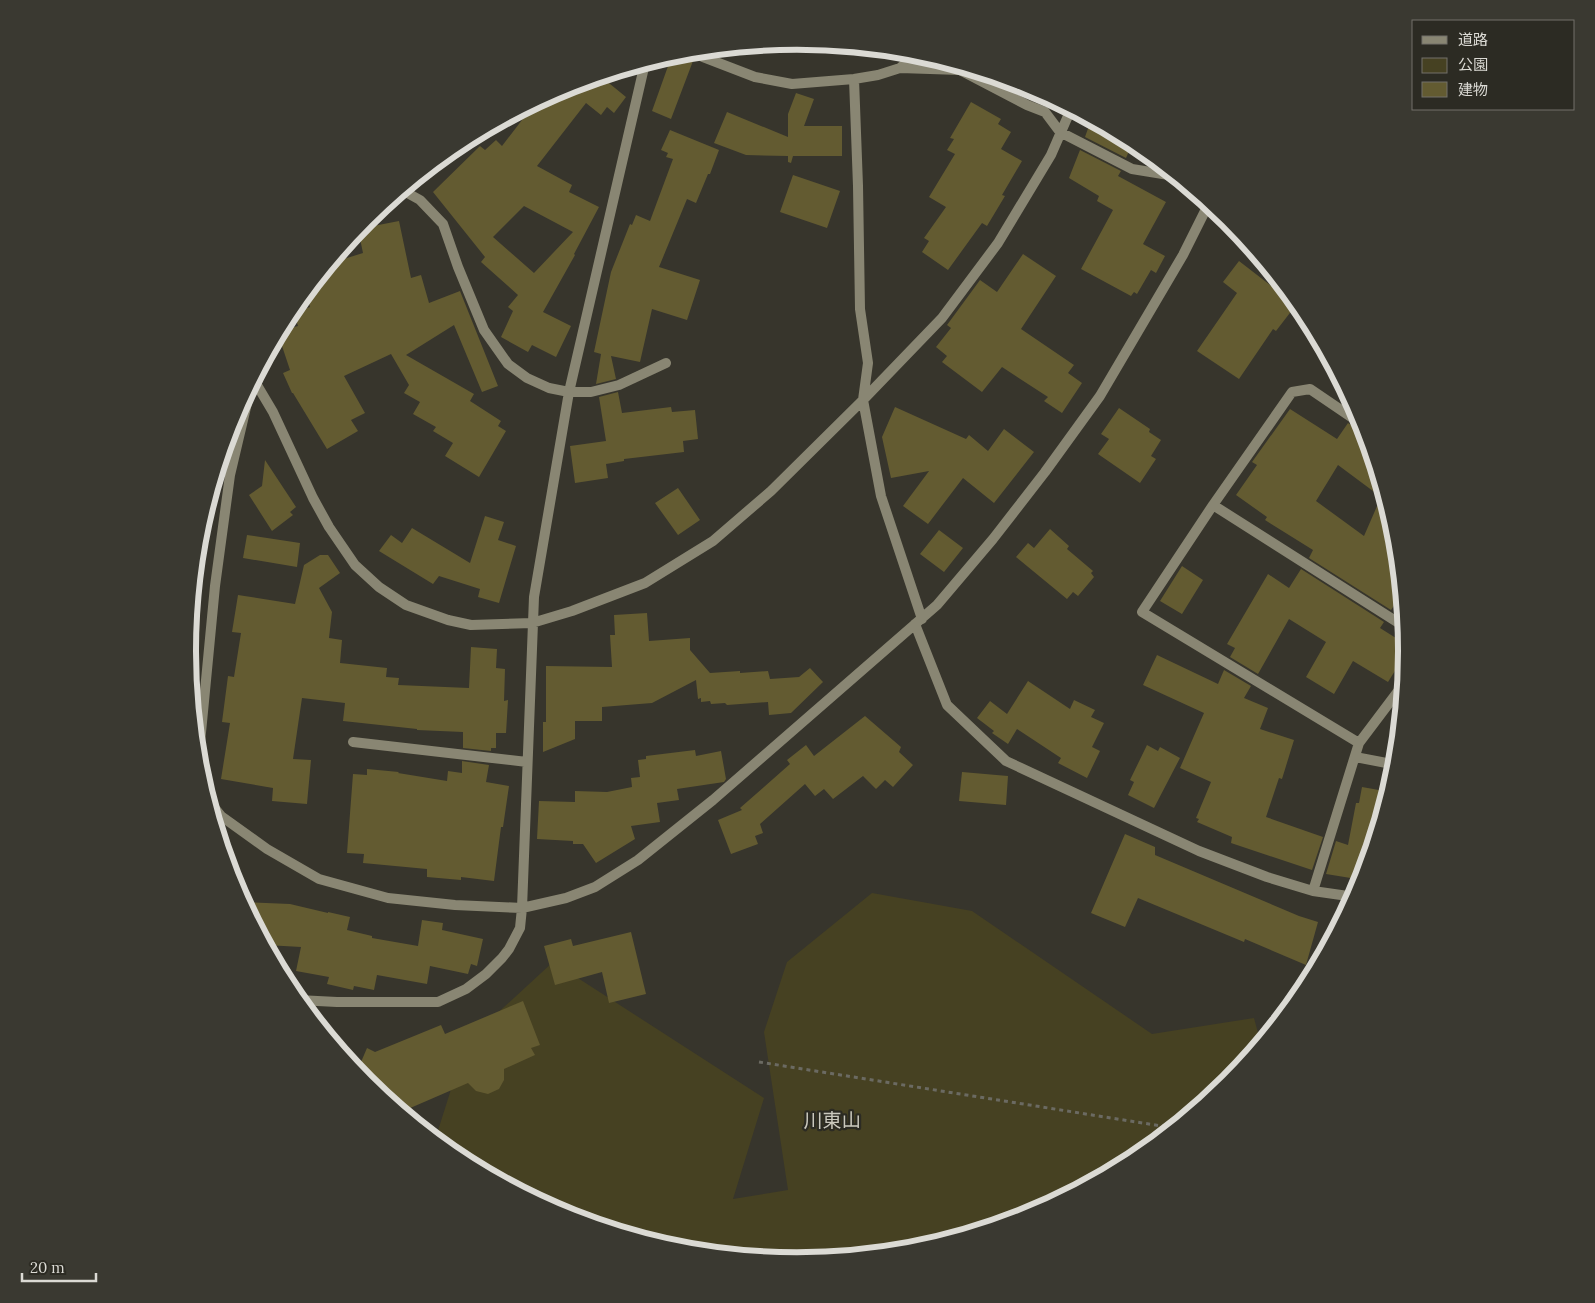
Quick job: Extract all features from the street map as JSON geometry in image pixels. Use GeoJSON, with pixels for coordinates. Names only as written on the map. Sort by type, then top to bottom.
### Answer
{"type":"FeatureCollection","features":[{"type":"Feature","properties":{"kind":"street"},"geometry":{"type":"LineString","coordinates":[[705,58],[755,77],[792,84],[854,79],[878,75],[900,68],[952,70]]}},
{"type":"Feature","properties":{"kind":"street"},"geometry":{"type":"LineString","coordinates":[[900,68],[908,61]]}},
{"type":"Feature","properties":{"kind":"street"},"geometry":{"type":"LineString","coordinates":[[307,1000],[438,1002],[466,989],[486,974],[509,949],[520,928],[534,597],[569,392],[643,70]]}},
{"type":"Feature","properties":{"kind":"street"},"geometry":{"type":"LineString","coordinates":[[971,76],[1027,105],[1045,112],[1060,132],[1132,169],[1164,174]]}},
{"type":"Feature","properties":{"kind":"street"},"geometry":{"type":"LineString","coordinates":[[854,79],[860,309],[868,363],[863,400],[881,496],[918,622],[947,705],[1006,761],[1199,851],[1267,877],[1313,891],[1347,896]]}},
{"type":"Feature","properties":{"kind":"street"},"geometry":{"type":"LineString","coordinates":[[258,386],[273,412],[313,498],[329,527],[355,565],[379,587],[406,605],[448,620],[472,625],[532,623],[572,611],[645,583],[712,541],[771,491],[863,400],[942,318],[998,243],[1051,156],[1068,114]]}},
{"type":"Feature","properties":{"kind":"street"},"geometry":{"type":"LineString","coordinates":[[408,193],[420,200],[443,224],[458,267],[484,330],[508,364],[527,378],[549,388],[569,392],[591,392],[619,385],[666,363]]}},
{"type":"Feature","properties":{"kind":"street"},"geometry":{"type":"LineString","coordinates":[[220,820],[320,879],[388,898],[455,905],[522,908],[566,898],[595,886],[638,860],[713,800],[937,605],[1045,472],[1100,396],[1178,263],[1206,210]]}},
{"type":"Feature","properties":{"kind":"street"},"geometry":{"type":"LineString","coordinates":[[1351,417],[1310,389],[1292,392],[1213,505],[1142,612],[1359,743]]}},
{"type":"Feature","properties":{"kind":"street"},"geometry":{"type":"LineString","coordinates":[[201,731],[215,586],[230,475],[244,417]]}},
{"type":"Feature","properties":{"kind":"street"},"geometry":{"type":"LineString","coordinates":[[1213,505],[1398,622]]}},
{"type":"Feature","properties":{"kind":"street"},"geometry":{"type":"LineString","coordinates":[[1313,891],[1359,743],[1398,691]]}},
{"type":"Feature","properties":{"kind":"street"},"geometry":{"type":"LineString","coordinates":[[353,742],[527,762]]}},
{"type":"Feature","properties":{"kind":"street"},"geometry":{"type":"LineString","coordinates":[[1355,757],[1388,763]]}},
{"type":"Feature","properties":{"kind":"path"},"geometry":{"type":"LineString","coordinates":[[759,1062],[1167,1127]]}},
{"type":"Feature","properties":{"kind":"green space"},"geometry":{"type":"Polygon","coordinates":[[[872,893],[972,911],[1152,1034],[1254,1018],[1259,1037],[1223,1077],[1164,1129],[1132,1152],[1064,1191],[991,1221],[953,1233],[876,1248],[837,1252],[758,1252],[719,1248],[642,1233],[602,1220],[531,1191],[463,1152],[437,1133],[466,1042],[553,962],[764,1098],[733,1199],[788,1190],[764,1032],[787,962],[872,893]]]}},
{"type":"Feature","properties":{"kind":"building"},"geometry":{"type":"Polygon","coordinates":[[[693,61],[671,119],[652,111],[669,64],[693,61]]]}},
{"type":"Feature","properties":{"kind":"building"},"geometry":{"type":"Polygon","coordinates":[[[607,81],[626,97],[614,113],[607,107],[601,115],[586,103],[537,166],[572,185],[569,192],[599,207],[543,312],[571,326],[556,357],[532,345],[528,352],[501,337],[513,311],[508,307],[518,295],[481,262],[485,257],[433,192],[480,146],[485,150],[496,140],[502,146],[526,115],[567,96],[607,81]],[[524,206],[493,237],[534,273],[573,232],[524,206]]]}},
{"type":"Feature","properties":{"kind":"building"},"geometry":{"type":"Polygon","coordinates":[[[796,93],[814,99],[804,126],[842,126],[842,156],[793,156],[791,163],[788,162],[788,156],[746,155],[714,143],[727,112],[788,137],[788,114],[796,93]]]}},
{"type":"Feature","properties":{"kind":"building"},"geometry":{"type":"Polygon","coordinates":[[[971,102],[1001,119],[998,124],[1011,132],[1001,149],[1022,161],[1002,195],[1005,196],[987,226],[982,223],[948,270],[922,252],[929,241],[924,238],[946,207],[929,197],[955,154],[947,150],[954,139],[950,138],[971,102]]]}},
{"type":"Feature","properties":{"kind":"building"},"geometry":{"type":"Polygon","coordinates":[[[1089,126],[1130,150],[1126,158],[1085,137],[1089,126]]]}},
{"type":"Feature","properties":{"kind":"building"},"geometry":{"type":"Polygon","coordinates":[[[670,130],[719,150],[696,203],[687,199],[659,267],[700,280],[687,320],[652,309],[640,362],[611,356],[616,379],[596,384],[601,354],[594,352],[611,272],[630,224],[632,225],[636,215],[650,221],[673,159],[666,157],[668,153],[661,150],[670,130]]]}},
{"type":"Feature","properties":{"kind":"building"},"geometry":{"type":"Polygon","coordinates":[[[1080,150],[1121,171],[1118,176],[1166,202],[1143,244],[1165,256],[1156,273],[1151,270],[1137,294],[1134,292],[1131,296],[1081,269],[1113,210],[1097,201],[1099,196],[1069,178],[1080,150]]]}},
{"type":"Feature","properties":{"kind":"building"},"geometry":{"type":"Polygon","coordinates":[[[793,175],[840,191],[827,228],[780,212],[793,175]]]}},
{"type":"Feature","properties":{"kind":"building"},"geometry":{"type":"Polygon","coordinates":[[[399,221],[411,278],[421,275],[429,303],[460,291],[498,386],[482,392],[454,325],[406,355],[474,394],[470,401],[501,421],[498,426],[506,431],[479,477],[445,456],[453,443],[433,431],[436,427],[413,414],[420,402],[404,393],[409,385],[391,354],[344,376],[365,413],[351,420],[358,431],[327,449],[292,393],[283,373],[290,370],[281,344],[290,328],[298,326],[297,317],[302,310],[310,307],[308,301],[341,260],[363,253],[360,239],[372,226],[399,221]]]}},
{"type":"Feature","properties":{"kind":"building"},"geometry":{"type":"Polygon","coordinates":[[[1023,254],[1056,276],[1021,329],[1074,365],[1068,373],[1082,383],[1062,413],[1044,401],[1048,397],[1002,367],[982,392],[942,362],[947,356],[936,347],[951,328],[947,325],[980,280],[997,292],[1023,254]]]}},
{"type":"Feature","properties":{"kind":"building"},"geometry":{"type":"Polygon","coordinates":[[[1239,261],[1281,294],[1293,309],[1276,331],[1273,329],[1239,379],[1197,351],[1237,293],[1223,282],[1239,261]]]}},
{"type":"Feature","properties":{"kind":"building"},"geometry":{"type":"Polygon","coordinates":[[[618,392],[622,413],[671,407],[672,412],[695,410],[698,439],[683,441],[684,452],[624,459],[624,461],[606,464],[608,478],[575,483],[570,446],[606,441],[599,397],[618,392]]]}},
{"type":"Feature","properties":{"kind":"building"},"geometry":{"type":"Polygon","coordinates":[[[895,407],[966,439],[969,435],[988,451],[1004,429],[1034,452],[994,503],[963,478],[928,524],[903,506],[929,471],[891,478],[882,437],[895,407]]]}},
{"type":"Feature","properties":{"kind":"building"},"geometry":{"type":"Polygon","coordinates":[[[1119,408],[1150,429],[1149,432],[1161,440],[1151,456],[1156,459],[1140,483],[1098,454],[1109,439],[1101,434],[1119,408]]]}},
{"type":"Feature","properties":{"kind":"building"},"geometry":{"type":"Polygon","coordinates":[[[1290,409],[1337,439],[1348,423],[1356,428],[1379,495],[1338,465],[1316,501],[1364,536],[1380,500],[1394,573],[1397,601],[1391,610],[1309,558],[1313,550],[1265,520],[1267,517],[1236,495],[1257,465],[1252,462],[1290,409]]]}},
{"type":"Feature","properties":{"kind":"building"},"geometry":{"type":"Polygon","coordinates":[[[265,460],[296,507],[290,512],[293,515],[272,531],[249,495],[262,486],[265,460]]]}},
{"type":"Feature","properties":{"kind":"building"},"geometry":{"type":"Polygon","coordinates":[[[678,488],[700,520],[678,535],[655,503],[678,488]]]}},
{"type":"Feature","properties":{"kind":"building"},"geometry":{"type":"Polygon","coordinates":[[[485,516],[504,522],[498,540],[516,546],[499,603],[478,597],[480,589],[439,576],[433,584],[379,551],[391,535],[402,543],[412,528],[470,563],[485,516]]]}},
{"type":"Feature","properties":{"kind":"building"},"geometry":{"type":"Polygon","coordinates":[[[1050,529],[1069,546],[1067,549],[1093,571],[1091,573],[1094,577],[1078,596],[1073,592],[1067,599],[1016,557],[1028,543],[1034,548],[1050,529]]]}},
{"type":"Feature","properties":{"kind":"building"},"geometry":{"type":"Polygon","coordinates":[[[939,530],[963,548],[944,572],[920,554],[939,530]]]}},
{"type":"Feature","properties":{"kind":"building"},"geometry":{"type":"Polygon","coordinates":[[[247,535],[300,543],[297,567],[243,558],[247,535]]]}},
{"type":"Feature","properties":{"kind":"building"},"geometry":{"type":"Polygon","coordinates":[[[320,555],[328,555],[340,573],[319,588],[332,612],[329,638],[342,640],[340,663],[387,668],[386,677],[399,678],[398,685],[469,688],[471,647],[497,649],[496,668],[505,669],[504,701],[508,700],[506,733],[496,733],[496,748],[491,748],[491,751],[463,748],[463,732],[417,730],[343,721],[345,703],[302,698],[293,759],[311,760],[307,804],[272,801],[273,788],[221,779],[230,723],[222,722],[228,676],[234,677],[241,633],[232,632],[238,595],[295,604],[304,565],[320,555]]]}},
{"type":"Feature","properties":{"kind":"building"},"geometry":{"type":"Polygon","coordinates":[[[1182,566],[1203,580],[1182,614],[1160,601],[1182,566]]]}},
{"type":"Feature","properties":{"kind":"building"},"geometry":{"type":"Polygon","coordinates":[[[1301,569],[1384,622],[1380,628],[1399,640],[1399,665],[1388,682],[1353,661],[1334,694],[1306,677],[1326,642],[1289,619],[1258,674],[1230,657],[1235,648],[1227,644],[1268,574],[1289,588],[1301,569]]]}},
{"type":"Feature","properties":{"kind":"building"},"geometry":{"type":"Polygon","coordinates":[[[647,613],[649,641],[690,638],[690,650],[710,673],[768,671],[770,679],[799,677],[810,668],[823,682],[791,713],[769,715],[768,702],[727,705],[725,703],[711,704],[710,701],[701,702],[701,698],[698,699],[696,680],[652,703],[602,707],[602,721],[575,721],[575,739],[543,752],[543,722],[546,722],[546,666],[612,667],[610,635],[615,635],[614,615],[647,613]]]}},
{"type":"Feature","properties":{"kind":"building"},"geometry":{"type":"Polygon","coordinates":[[[1157,655],[1218,684],[1224,670],[1251,686],[1244,698],[1268,708],[1260,729],[1294,740],[1282,779],[1279,778],[1266,817],[1323,837],[1312,870],[1231,843],[1232,837],[1197,822],[1199,819],[1196,818],[1211,782],[1180,768],[1204,713],[1143,685],[1157,655]]]}},
{"type":"Feature","properties":{"kind":"building"},"geometry":{"type":"Polygon","coordinates":[[[1028,681],[1070,709],[1074,700],[1095,710],[1091,717],[1104,723],[1092,747],[1100,751],[1087,778],[1058,763],[1061,758],[1017,729],[1008,744],[992,733],[994,731],[977,718],[990,701],[1007,714],[1028,681]]]}},
{"type":"Feature","properties":{"kind":"building"},"geometry":{"type":"Polygon","coordinates":[[[865,716],[901,747],[899,752],[913,765],[893,787],[885,780],[876,789],[863,776],[833,799],[824,789],[815,796],[805,784],[760,824],[763,833],[755,836],[758,844],[731,854],[718,820],[742,810],[740,808],[790,764],[787,760],[806,745],[814,756],[865,716]]]}},
{"type":"Feature","properties":{"kind":"building"},"geometry":{"type":"Polygon","coordinates":[[[1147,745],[1158,751],[1160,747],[1180,758],[1154,808],[1128,795],[1134,782],[1130,780],[1147,745]]]}},
{"type":"Feature","properties":{"kind":"building"},"geometry":{"type":"Polygon","coordinates":[[[695,750],[696,756],[721,751],[726,779],[724,782],[677,789],[679,800],[657,803],[660,822],[631,826],[635,839],[596,863],[583,844],[573,844],[573,841],[537,839],[539,801],[575,802],[575,791],[607,792],[632,787],[631,778],[640,777],[638,760],[646,759],[646,756],[695,750]]]}},
{"type":"Feature","properties":{"kind":"building"},"geometry":{"type":"Polygon","coordinates":[[[462,761],[489,765],[486,782],[509,786],[503,827],[501,827],[494,881],[461,877],[461,880],[427,877],[427,869],[363,863],[364,854],[347,853],[353,774],[367,775],[367,769],[399,772],[447,781],[448,771],[462,773],[462,761]]]}},
{"type":"Feature","properties":{"kind":"building"},"geometry":{"type":"Polygon","coordinates":[[[962,772],[1008,776],[1006,805],[959,801],[962,772]]]}},
{"type":"Feature","properties":{"kind":"building"},"geometry":{"type":"Polygon","coordinates":[[[1362,787],[1382,791],[1367,845],[1354,879],[1326,874],[1336,841],[1348,845],[1356,803],[1359,803],[1362,787]]]}},
{"type":"Feature","properties":{"kind":"building"},"geometry":{"type":"Polygon","coordinates":[[[1125,834],[1155,847],[1155,855],[1299,916],[1318,922],[1306,965],[1245,939],[1244,942],[1138,898],[1125,927],[1091,913],[1125,834]]]}},
{"type":"Feature","properties":{"kind":"building"},"geometry":{"type":"Polygon","coordinates":[[[251,902],[290,904],[350,917],[347,930],[372,936],[372,938],[418,946],[422,920],[443,923],[442,930],[483,939],[477,966],[471,964],[468,974],[430,966],[427,984],[377,975],[374,990],[354,986],[353,990],[327,984],[329,977],[296,971],[301,947],[273,945],[251,902]]]}},
{"type":"Feature","properties":{"kind":"building"},"geometry":{"type":"Polygon","coordinates":[[[631,932],[646,994],[609,1003],[602,972],[555,985],[544,946],[571,939],[573,946],[631,932]]]}},
{"type":"Feature","properties":{"kind":"building"},"geometry":{"type":"Polygon","coordinates":[[[523,1001],[540,1045],[531,1048],[535,1055],[504,1069],[504,1080],[499,1089],[488,1094],[476,1091],[468,1083],[407,1109],[360,1064],[367,1048],[375,1052],[441,1025],[445,1034],[523,1001]]]}},
{"type":"Feature","properties":{"kind":"district","name":"川東山"},"geometry":{"type":"Point","coordinates":[832,1120]}}]}
